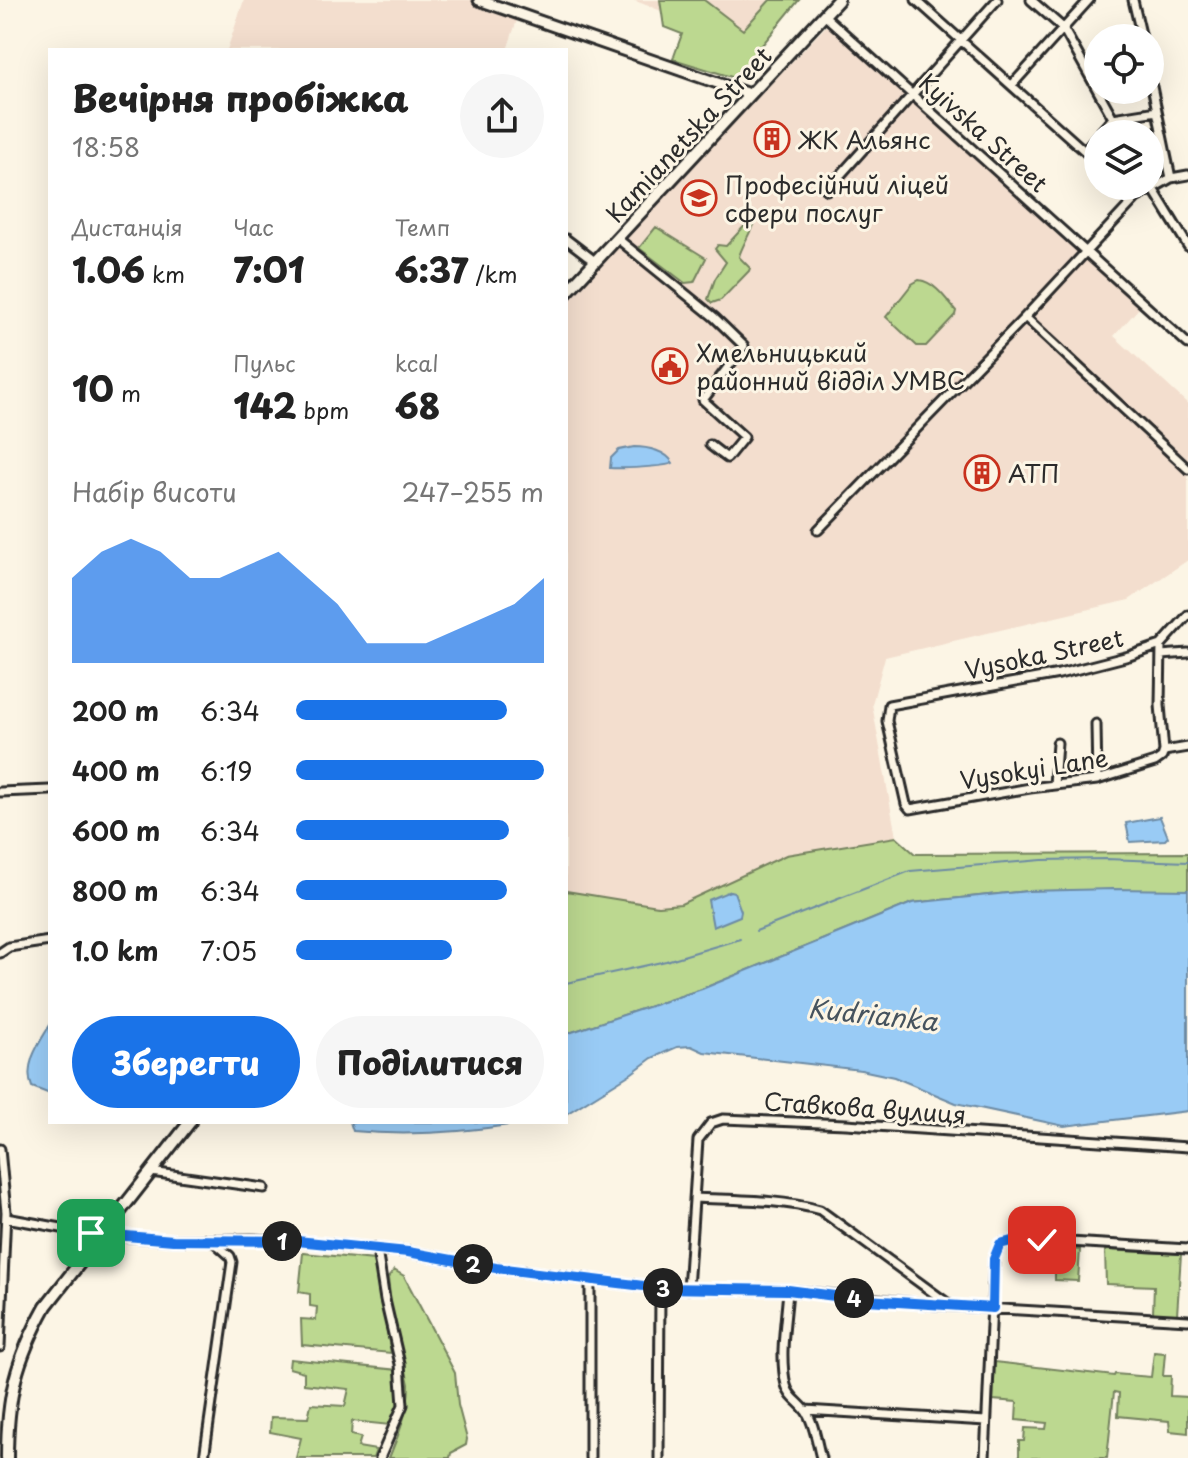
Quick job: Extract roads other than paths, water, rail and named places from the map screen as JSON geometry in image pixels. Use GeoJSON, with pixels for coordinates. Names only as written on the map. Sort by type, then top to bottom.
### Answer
{"type":"FeatureCollection","features":[{"type":"Feature","properties":{"kind":"main road"},"geometry":{"type":"LineString","coordinates":[[479,0],[749,94]]}},
{"type":"Feature","properties":{"kind":"main road","name":"Kamianetska Street"},"geometry":{"type":"LineString","coordinates":[[568,291],[838,0]]}},
{"type":"Feature","properties":{"kind":"main road"},"geometry":{"type":"LineString","coordinates":[[7,1458],[11,1392],[22,1352],[46,1306],[188,1124]]}},
{"type":"Feature","properties":{"kind":"street"},"geometry":{"type":"LineString","coordinates":[[916,0],[1084,149]]}},
{"type":"Feature","properties":{"kind":"street"},"geometry":{"type":"LineString","coordinates":[[827,190],[997,0]]}},
{"type":"Feature","properties":{"kind":"street"},"geometry":{"type":"LineString","coordinates":[[1031,0],[1063,28],[1113,118],[1157,111]]}},
{"type":"Feature","properties":{"kind":"street"},"geometry":{"type":"LineString","coordinates":[[1012,85],[1089,0]]}},
{"type":"Feature","properties":{"kind":"street"},"geometry":{"type":"LineString","coordinates":[[1133,0],[1139,24]]}},
{"type":"Feature","properties":{"kind":"street","name":"Kyivska Street"},"geometry":{"type":"LineString","coordinates":[[824,15],[1188,344]]}},
{"type":"Feature","properties":{"kind":"street"},"geometry":{"type":"LineString","coordinates":[[1156,104],[1171,178]]}},
{"type":"Feature","properties":{"kind":"street"},"geometry":{"type":"LineString","coordinates":[[1164,181],[1188,175]]}},
{"type":"Feature","properties":{"kind":"street"},"geometry":{"type":"LineString","coordinates":[[818,530],[1134,200]]}},
{"type":"Feature","properties":{"kind":"street"},"geometry":{"type":"LineString","coordinates":[[1160,200],[1188,246]]}},
{"type":"Feature","properties":{"kind":"street"},"geometry":{"type":"LineString","coordinates":[[618,239],[744,346],[703,400],[744,437],[727,458],[710,445]]}},
{"type":"Feature","properties":{"kind":"street"},"geometry":{"type":"LineString","coordinates":[[568,241],[596,262]]}},
{"type":"Feature","properties":{"kind":"street"},"geometry":{"type":"LineString","coordinates":[[1025,317],[1188,469]]}},
{"type":"Feature","properties":{"kind":"street","name":"Vysoka Street"},"geometry":{"type":"LineString","coordinates":[[894,704],[1059,674],[1129,656],[1161,645],[1188,615]]}},
{"type":"Feature","properties":{"kind":"street"},"geometry":{"type":"LineString","coordinates":[[1161,645],[1160,705],[1164,751],[1188,747]]}},
{"type":"Feature","properties":{"kind":"street"},"geometry":{"type":"LineString","coordinates":[[1161,655],[1188,653]]}},
{"type":"Feature","properties":{"kind":"street","name":"Vysokyi Lane"},"geometry":{"type":"LineString","coordinates":[[894,704],[889,705],[887,721],[906,804],[910,809],[1097,780],[1145,768],[1162,757],[1164,751]]}},
{"type":"Feature","properties":{"kind":"street"},"geometry":{"type":"LineString","coordinates":[[1096,724],[1097,780]]}},
{"type":"Feature","properties":{"kind":"street"},"geometry":{"type":"LineString","coordinates":[[1054,785],[1057,743]]}},
{"type":"Feature","properties":{"kind":"street"},"geometry":{"type":"LineString","coordinates":[[0,792],[48,790]]}},
{"type":"Feature","properties":{"kind":"street"},"geometry":{"type":"LineString","coordinates":[[0,953],[9,947],[48,941]]}},
{"type":"Feature","properties":{"kind":"street","name":"Ставкова вулиця"},"geometry":{"type":"LineString","coordinates":[[688,1289],[698,1140],[711,1123],[723,1119],[846,1124],[1188,1147]]}},
{"type":"Feature","properties":{"kind":"street"},"geometry":{"type":"LineString","coordinates":[[0,1149],[6,1218],[0,1347]]}},
{"type":"Feature","properties":{"kind":"street"},"geometry":{"type":"LineString","coordinates":[[151,1172],[264,1188]]}},
{"type":"Feature","properties":{"kind":"street"},"geometry":{"type":"LineString","coordinates":[[694,1198],[764,1202],[820,1210],[952,1306]]}},
{"type":"Feature","properties":{"kind":"street"},"geometry":{"type":"LineString","coordinates":[[6,1218],[100,1235],[213,1241],[297,1241],[660,1288],[788,1290],[936,1305],[1188,1320]]}},
{"type":"Feature","properties":{"kind":"street"},"geometry":{"type":"LineString","coordinates":[[985,1458],[994,1259],[1000,1244],[1009,1240],[1031,1239],[1188,1249]]}},
{"type":"Feature","properties":{"kind":"street"},"geometry":{"type":"LineString","coordinates":[[204,1458],[232,1262],[230,1256],[213,1241]]}},
{"type":"Feature","properties":{"kind":"street"},"geometry":{"type":"LineString","coordinates":[[377,1250],[400,1364],[403,1398],[403,1405],[380,1458]]}},
{"type":"Feature","properties":{"kind":"street"},"geometry":{"type":"LineString","coordinates":[[590,1279],[590,1458]]}},
{"type":"Feature","properties":{"kind":"street"},"geometry":{"type":"LineString","coordinates":[[659,1458],[660,1288]]}},
{"type":"Feature","properties":{"kind":"street"},"geometry":{"type":"LineString","coordinates":[[788,1290],[786,1384],[794,1401],[805,1410],[821,1458]]}},
{"type":"Feature","properties":{"kind":"street"},"geometry":{"type":"LineString","coordinates":[[936,1305],[938,1296]]}},
{"type":"Feature","properties":{"kind":"street"},"geometry":{"type":"LineString","coordinates":[[805,1410],[986,1421]]}},
{"type":"Feature","properties":{"kind":"water"},"geometry":{"type":"Polygon","coordinates":[[[634,447],[656,450],[673,463],[610,468],[611,458],[619,450],[634,447]]]}},
{"type":"Feature","properties":{"kind":"water"},"geometry":{"type":"Polygon","coordinates":[[[1160,817],[1168,837],[1165,840],[1130,842],[1126,823],[1160,817]]]}},
{"type":"Feature","properties":{"kind":"water","name":"Kudrianka"},"geometry":{"type":"Polygon","coordinates":[[[1188,890],[1188,1111],[1064,1126],[956,1103],[894,1077],[861,1070],[704,1052],[691,1046],[677,1047],[652,1058],[568,1113],[568,1033],[702,989],[912,903],[1028,891],[1188,890]]]}},
{"type":"Feature","properties":{"kind":"water"},"geometry":{"type":"Polygon","coordinates":[[[734,892],[740,916],[713,927],[708,900],[734,892]]]}},
{"type":"Feature","properties":{"kind":"water"},"geometry":{"type":"Polygon","coordinates":[[[48,1028],[48,1093],[32,1087],[30,1079],[31,1062],[48,1028]]]}},
{"type":"Feature","properties":{"kind":"water"},"geometry":{"type":"Polygon","coordinates":[[[351,1124],[513,1124],[462,1131],[397,1134],[353,1131],[351,1124]]]}},
{"type":"Feature","properties":{"kind":"waterway"},"geometry":{"type":"LineString","coordinates":[[756,931],[910,871],[1042,860],[1188,862]]}},
{"type":"Feature","properties":{"kind":"waterway"},"geometry":{"type":"LineString","coordinates":[[568,983],[666,961],[740,939]]}},
{"type":"Feature","properties":{"kind":"place","name":"ЖК Альянс"},"geometry":{"type":"Point","coordinates":[772,139]}},
{"type":"Feature","properties":{"kind":"place","name":"Професійний ліцей сфери послуг"},"geometry":{"type":"Point","coordinates":[699,198]}},
{"type":"Feature","properties":{"kind":"place","name":"Хмельницький районний відділ УМВС"},"geometry":{"type":"Point","coordinates":[670,366]}},
{"type":"Feature","properties":{"kind":"place","name":"АТП"},"geometry":{"type":"Point","coordinates":[982,473]}}]}
